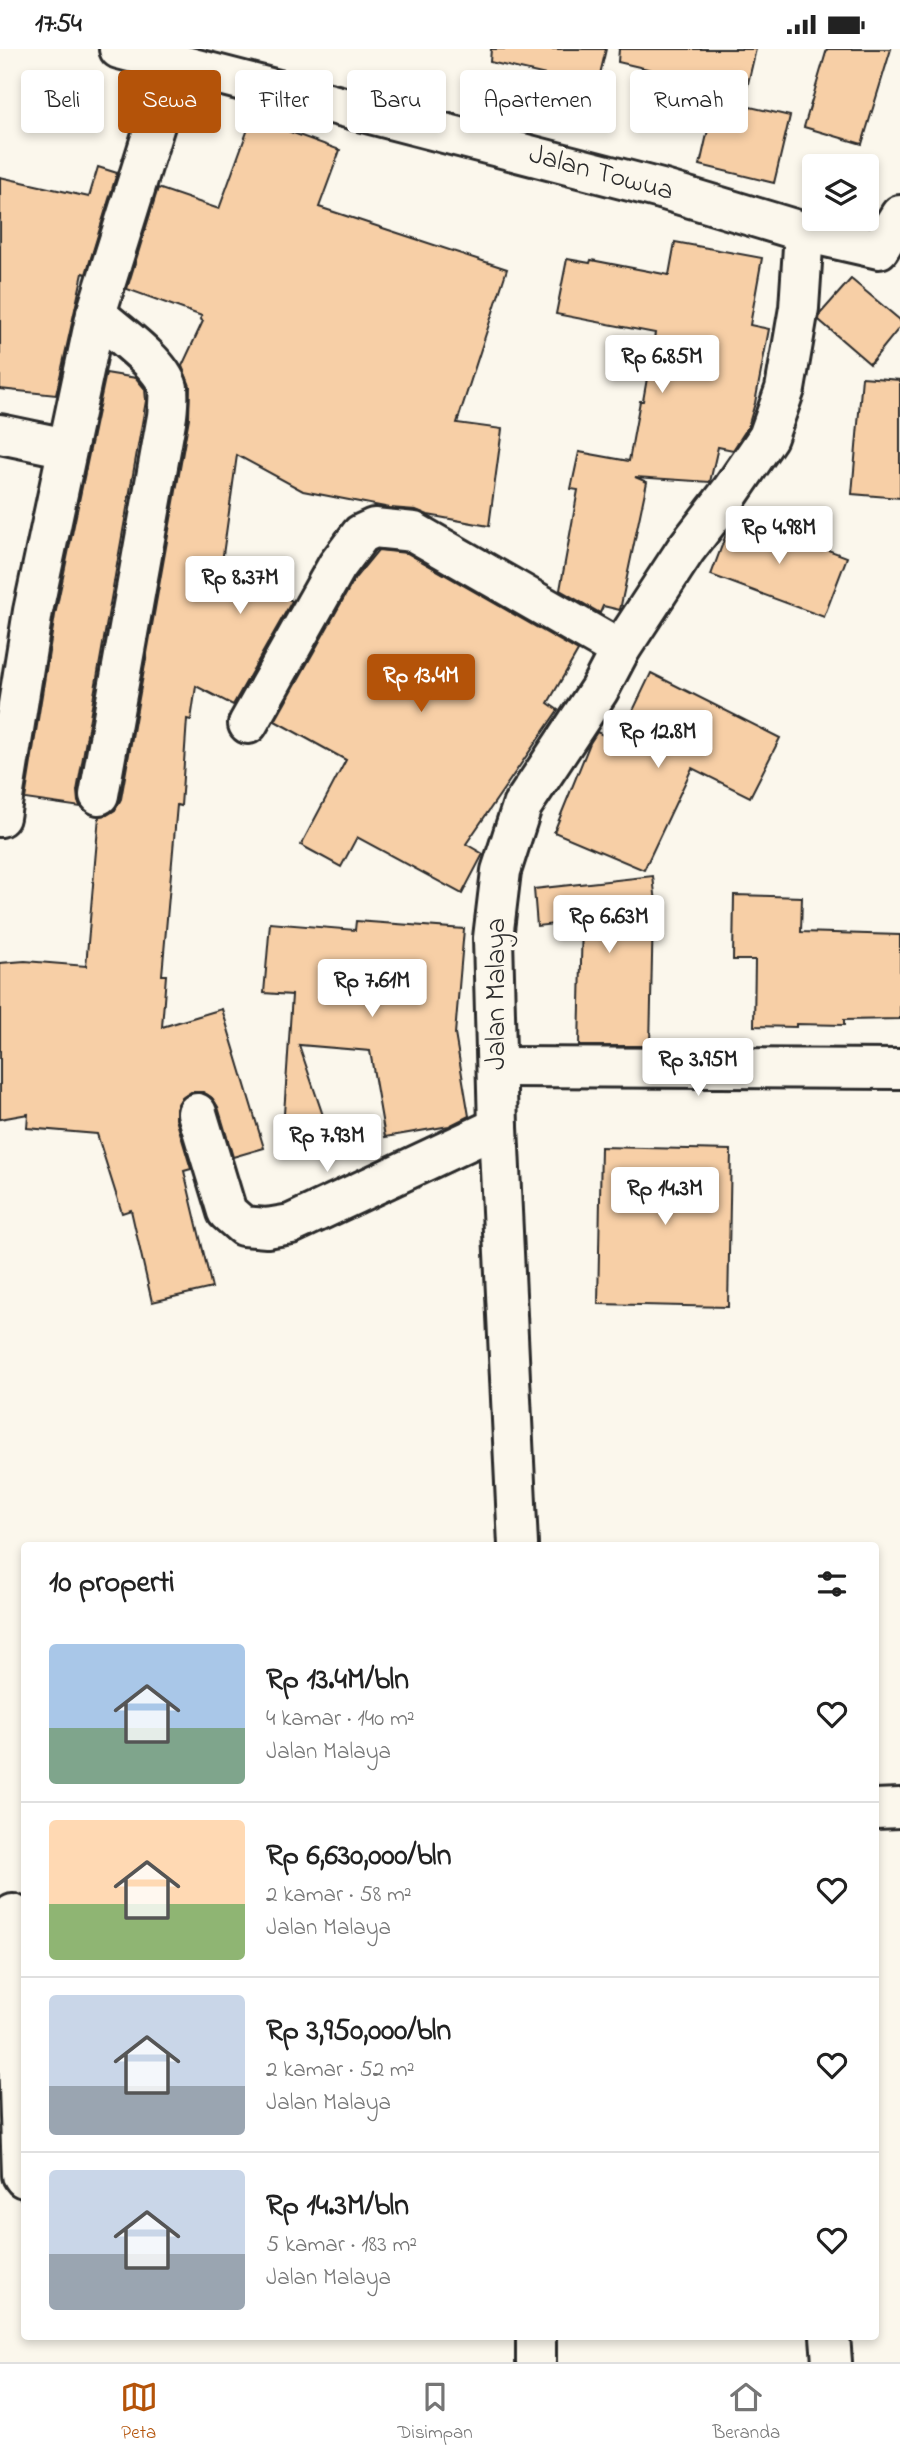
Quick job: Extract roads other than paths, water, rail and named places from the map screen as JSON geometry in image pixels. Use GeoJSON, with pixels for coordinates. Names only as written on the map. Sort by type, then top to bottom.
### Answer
{"type":"FeatureCollection","features":[{"type":"Feature","properties":{"kind":"street","name":"Jalan Towua"},"geometry":{"type":"LineString","coordinates":[[119,49],[661,189],[804,232],[879,249],[900,215]]}},
{"type":"Feature","properties":{"kind":"street"},"geometry":{"type":"LineString","coordinates":[[0,817],[33,611],[96,314],[174,64]]}},
{"type":"Feature","properties":{"kind":"street","name":"Jalan Malaya"},"geometry":{"type":"LineString","coordinates":[[518,1542],[498,1127],[493,938],[501,871],[522,806],[599,690],[620,650],[686,549],[768,437],[785,389],[799,307],[804,232]]}},
{"type":"Feature","properties":{"kind":"street"},"geometry":{"type":"LineString","coordinates":[[96,314],[153,365],[167,386],[168,395],[167,416],[99,795]]}},
{"type":"Feature","properties":{"kind":"street"},"geometry":{"type":"LineString","coordinates":[[0,434],[67,448]]}},
{"type":"Feature","properties":{"kind":"street"},"geometry":{"type":"LineString","coordinates":[[248,724],[337,566],[361,534],[374,528],[414,533],[620,650]]}},
{"type":"Feature","properties":{"kind":"street"},"geometry":{"type":"LineString","coordinates":[[497,1067],[900,1069]]}},
{"type":"Feature","properties":{"kind":"street"},"geometry":{"type":"LineString","coordinates":[[197,1113],[227,1212],[243,1226],[267,1228],[291,1224],[498,1127]]}},
{"type":"Feature","properties":{"kind":"street"},"geometry":{"type":"LineString","coordinates":[[879,1809],[900,1808]]}},
{"type":"Feature","properties":{"kind":"street"},"geometry":{"type":"LineString","coordinates":[[13,1914],[21,2146]]}},
{"type":"Feature","properties":{"kind":"street"},"geometry":{"type":"LineString","coordinates":[[536,2340],[536,2362]]}},
{"type":"Feature","properties":{"kind":"street"},"geometry":{"type":"LineString","coordinates":[[830,2340],[832,2362]]}}]}
